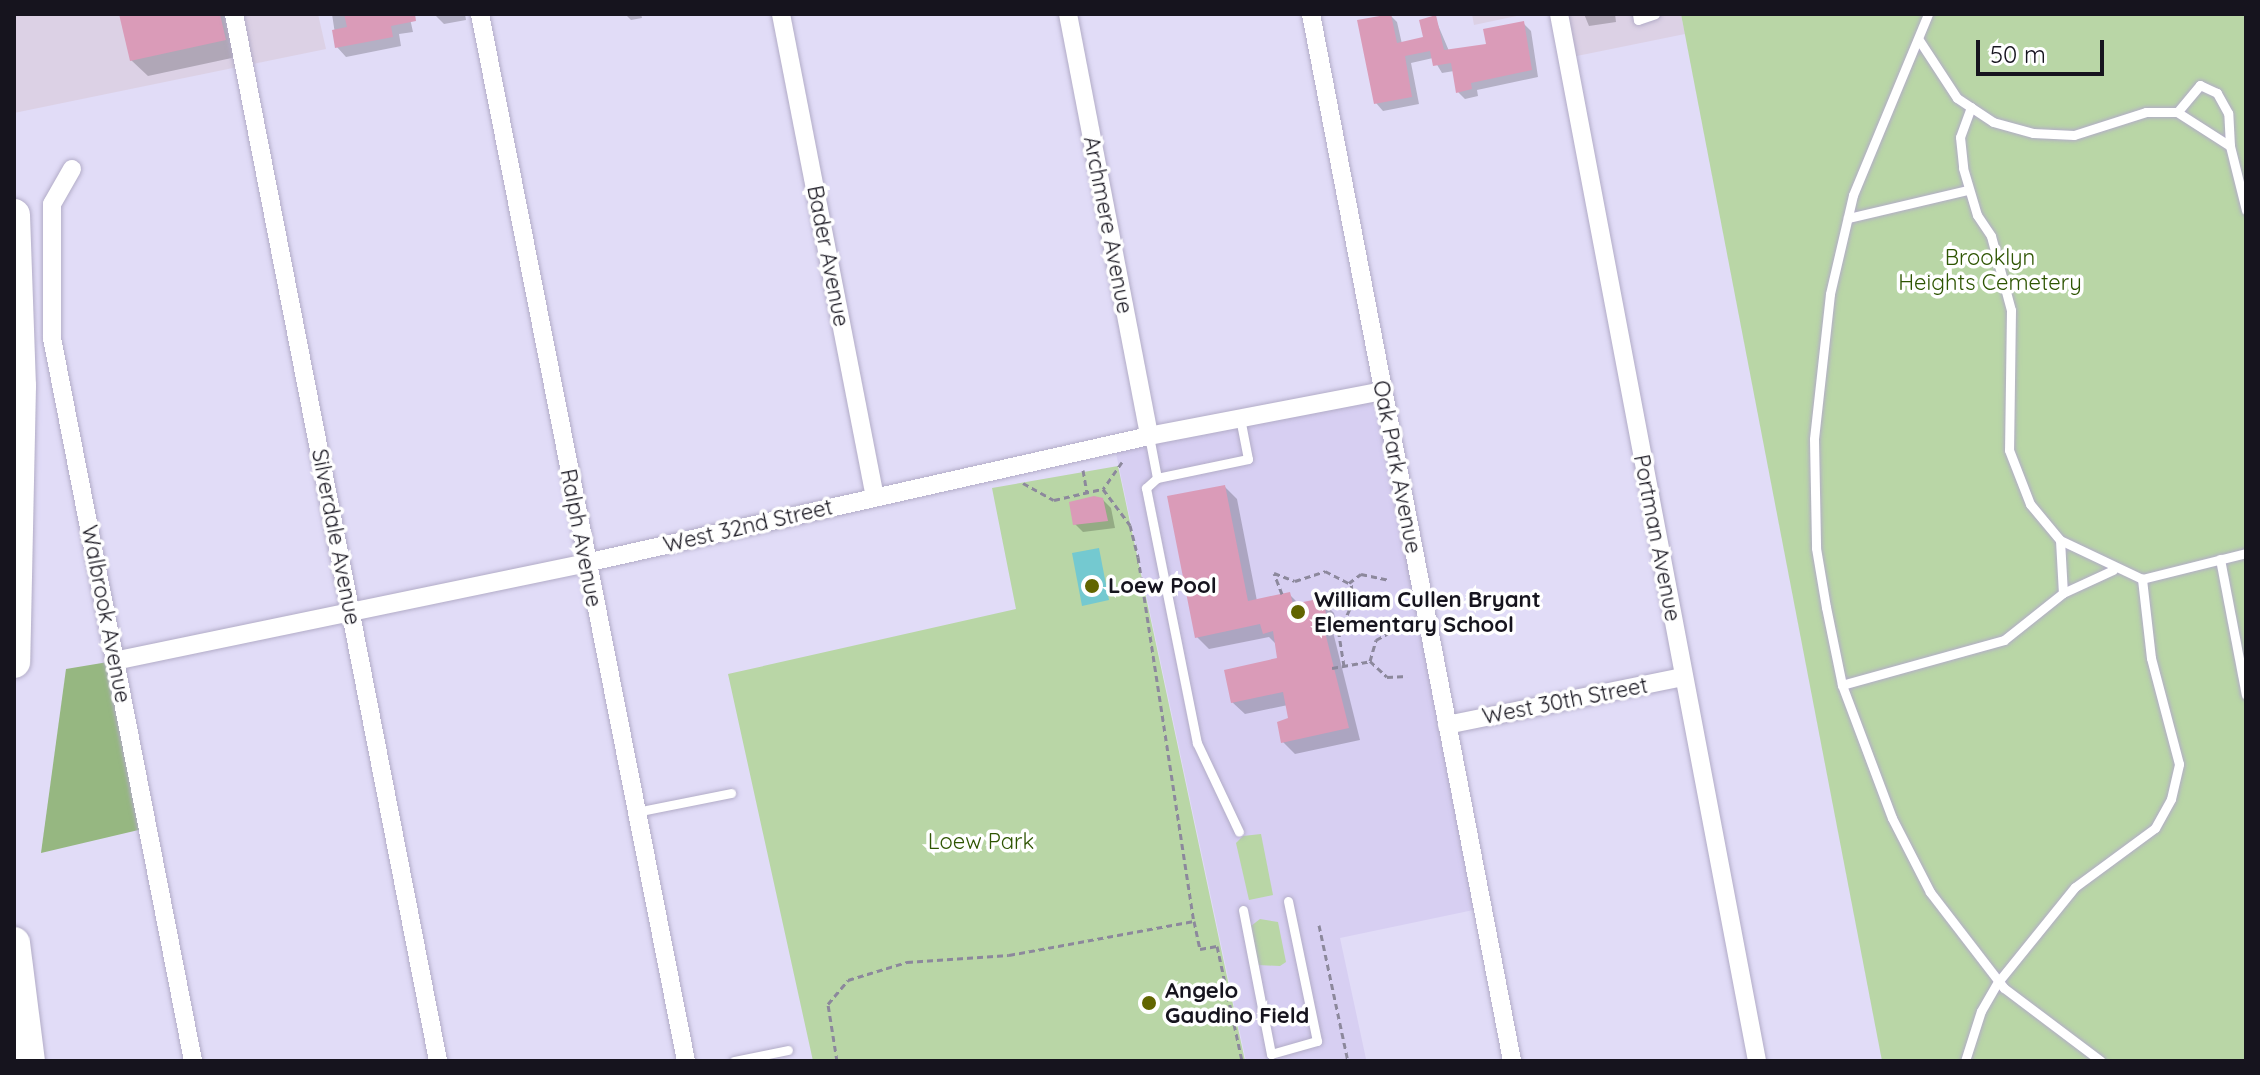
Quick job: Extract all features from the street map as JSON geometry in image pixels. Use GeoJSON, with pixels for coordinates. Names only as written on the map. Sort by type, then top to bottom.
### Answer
{"type":"FeatureCollection","features":[{"type":"Feature","properties":{"kind":"highway"},"geometry":{"type":"LineString","coordinates":[[14,215],[20,386],[14,662]]}},
{"type":"Feature","properties":{"kind":"highway"},"geometry":{"type":"LineString","coordinates":[[14,943],[29,1061]]}},
{"type":"Feature","properties":{"kind":"street","name":"Silverdale Avenue"},"geometry":{"type":"LineString","coordinates":[[234,14],[438,1061]]}},
{"type":"Feature","properties":{"kind":"street","name":"Ralph Avenue"},"geometry":{"type":"LineString","coordinates":[[480,14],[686,1061]]}},
{"type":"Feature","properties":{"kind":"street","name":"Bader Avenue"},"geometry":{"type":"LineString","coordinates":[[781,14],[875,497]]}},
{"type":"Feature","properties":{"kind":"street","name":"Archmere Avenue"},"geometry":{"type":"LineString","coordinates":[[1068,14],[1149,436]]}},
{"type":"Feature","properties":{"kind":"street","name":"Oak Park Avenue"},"geometry":{"type":"LineString","coordinates":[[1311,14],[1512,1061]]}},
{"type":"Feature","properties":{"kind":"street","name":"Portman Avenue"},"geometry":{"type":"LineString","coordinates":[[1559,14],[1757,1061]]}},
{"type":"Feature","properties":{"kind":"street","name":"Walbrook Avenue"},"geometry":{"type":"LineString","coordinates":[[72,169],[52,204],[52,338],[193,1061]]}},
{"type":"Feature","properties":{"kind":"street","name":"West 32nd Street"},"geometry":{"type":"LineString","coordinates":[[114,661],[586,563],[1149,436],[1382,391]]}},
{"type":"Feature","properties":{"kind":"street","name":"West 30th Street"},"geometry":{"type":"LineString","coordinates":[[1447,725],[1683,677]]}},
{"type":"Feature","properties":{"kind":"lane"},"geometry":{"type":"LineString","coordinates":[[1637,14],[1638,20],[1655,14]]}},
{"type":"Feature","properties":{"kind":"lane"},"geometry":{"type":"LineString","coordinates":[[1928,14],[1873,143],[1848,218],[1824,338],[1813,451],[1816,548],[1842,685],[1892,818],[1930,892],[1998,982],[2056,1032],[2101,1061]]}},
{"type":"Feature","properties":{"kind":"lane"},"geometry":{"type":"LineString","coordinates":[[1919,40],[1957,98],[1993,122],[2033,133],[2074,135],[2146,112],[2177,112],[2230,146]]}},
{"type":"Feature","properties":{"kind":"lane"},"geometry":{"type":"LineString","coordinates":[[2177,112],[2200,85],[2217,93],[2228,113],[2230,146],[2246,210]]}},
{"type":"Feature","properties":{"kind":"lane"},"geometry":{"type":"LineString","coordinates":[[1971,107],[1960,137],[1967,190],[1991,236],[2011,310],[2009,450],[2017,480],[2060,540],[2113,570],[2142,579],[2246,553]]}},
{"type":"Feature","properties":{"kind":"lane"},"geometry":{"type":"LineString","coordinates":[[1848,218],[1967,190]]}},
{"type":"Feature","properties":{"kind":"lane"},"geometry":{"type":"LineString","coordinates":[[1239,832],[1197,743],[1146,488],[1157,478],[1248,459],[1240,418]]}},
{"type":"Feature","properties":{"kind":"lane"},"geometry":{"type":"LineString","coordinates":[[1149,436],[1157,478]]}},
{"type":"Feature","properties":{"kind":"lane"},"geometry":{"type":"LineString","coordinates":[[2060,540],[2063,593]]}},
{"type":"Feature","properties":{"kind":"lane"},"geometry":{"type":"LineString","coordinates":[[2220,559],[2246,695]]}},
{"type":"Feature","properties":{"kind":"lane"},"geometry":{"type":"LineString","coordinates":[[1842,685],[2004,640],[2063,593],[2113,570]]}},
{"type":"Feature","properties":{"kind":"lane"},"geometry":{"type":"LineString","coordinates":[[1965,1061],[1981,1011],[1998,982],[2075,887],[2155,828],[2171,799],[2179,764],[2151,658],[2142,579]]}},
{"type":"Feature","properties":{"kind":"lane"},"geometry":{"type":"LineString","coordinates":[[635,812],[731,793]]}},
{"type":"Feature","properties":{"kind":"lane"},"geometry":{"type":"LineString","coordinates":[[1243,910],[1271,1054],[1317,1041],[1288,901]]}},
{"type":"Feature","properties":{"kind":"lane"},"geometry":{"type":"LineString","coordinates":[[734,1061],[788,1050]]}},
{"type":"Feature","properties":{"kind":"path"},"geometry":{"type":"LineString","coordinates":[[1023,483],[1054,500],[1103,489],[1122,462]]}},
{"type":"Feature","properties":{"kind":"path"},"geometry":{"type":"LineString","coordinates":[[1083,470],[1087,492]]}},
{"type":"Feature","properties":{"kind":"path"},"geometry":{"type":"LineString","coordinates":[[1103,489],[1130,525],[1138,557],[1194,921],[1200,949],[1217,946],[1242,1061]]}},
{"type":"Feature","properties":{"kind":"path"},"geometry":{"type":"LineString","coordinates":[[1282,594],[1274,573],[1295,581],[1325,571],[1351,582]]}},
{"type":"Feature","properties":{"kind":"path"},"geometry":{"type":"LineString","coordinates":[[1351,582],[1361,574],[1389,580]]}},
{"type":"Feature","properties":{"kind":"path"},"geometry":{"type":"LineString","coordinates":[[1344,666],[1339,633],[1353,601],[1351,582]]}},
{"type":"Feature","properties":{"kind":"path"},"geometry":{"type":"LineString","coordinates":[[1370,661],[1376,640],[1398,628]]}},
{"type":"Feature","properties":{"kind":"path"},"geometry":{"type":"LineString","coordinates":[[1332,668],[1370,661]]}},
{"type":"Feature","properties":{"kind":"path"},"geometry":{"type":"LineString","coordinates":[[1370,661],[1387,677],[1407,676]]}},
{"type":"Feature","properties":{"kind":"path"},"geometry":{"type":"LineString","coordinates":[[837,1061],[828,1004],[848,980],[907,962],[1009,955],[1194,921]]}},
{"type":"Feature","properties":{"kind":"path"},"geometry":{"type":"LineString","coordinates":[[1319,925],[1348,1061]]}},
{"type":"Feature","properties":{"kind":"shaded area"},"geometry":{"type":"Polygon","coordinates":[[[14,14],[318,14],[326,49],[14,113],[14,14]]]}},
{"type":"Feature","properties":{"kind":"shaded area"},"geometry":{"type":"Polygon","coordinates":[[[1472,14],[1526,14],[1474,25],[1472,14]]]}},
{"type":"Feature","properties":{"kind":"shaded area"},"geometry":{"type":"Polygon","coordinates":[[[1559,14],[1681,14],[1685,34],[1567,58],[1559,14]]]}},
{"type":"Feature","properties":{"kind":"shaded area"},"geometry":{"type":"Polygon","coordinates":[[[1382,391],[1483,908],[1340,938],[1366,1059],[1246,1061],[1114,444],[1382,391]]]}},
{"type":"Feature","properties":{"kind":"shaded area","name":"Loew Pool"},"geometry":{"type":"Polygon","coordinates":[[[1099,548],[1109,600],[1082,606],[1072,553],[1099,548]]]}},
{"type":"Feature","properties":{"kind":"shaded area"},"geometry":{"type":"Polygon","coordinates":[[[114,661],[147,828],[41,853],[66,669],[114,661]]]}},
{"type":"Feature","properties":{"kind":"green space","name":"Brooklyn Heights Cemetery"},"geometry":{"type":"Polygon","coordinates":[[[1681,14],[2246,14],[2246,1061],[1882,1061],[1681,14]]]}},
{"type":"Feature","properties":{"kind":"green space","name":"Loew Park"},"geometry":{"type":"Polygon","coordinates":[[[1118,466],[1245,1061],[813,1061],[728,674],[1016,609],[992,488],[1118,466]]]}},
{"type":"Feature","properties":{"kind":"green space"},"geometry":{"type":"Polygon","coordinates":[[[1261,834],[1273,895],[1249,900],[1236,843],[1243,836],[1261,834]]]}},
{"type":"Feature","properties":{"kind":"green space"},"geometry":{"type":"Polygon","coordinates":[[[1260,919],[1278,922],[1286,962],[1280,966],[1258,965],[1251,926],[1260,919]]]}},
{"type":"Feature","properties":{"kind":"building"},"geometry":{"type":"Polygon","coordinates":[[[119,14],[220,14],[226,40],[130,61],[119,14]]]}},
{"type":"Feature","properties":{"kind":"building"},"geometry":{"type":"Polygon","coordinates":[[[344,14],[415,14],[416,21],[391,26],[393,37],[335,48],[332,30],[347,27],[344,14]]]}},
{"type":"Feature","properties":{"kind":"building"},"geometry":{"type":"Polygon","coordinates":[[[1391,14],[1397,43],[1423,37],[1419,20],[1436,15],[1444,50],[1486,44],[1483,29],[1524,21],[1532,70],[1471,83],[1472,89],[1456,93],[1451,63],[1433,66],[1430,51],[1405,56],[1412,97],[1374,104],[1357,20],[1391,14]]]}},
{"type":"Feature","properties":{"kind":"building","name":"William Cullen Bryant Elementary School"},"geometry":{"type":"Polygon","coordinates":[[[1225,485],[1248,601],[1290,592],[1293,604],[1323,598],[1327,619],[1322,620],[1349,728],[1281,743],[1277,722],[1288,718],[1283,692],[1231,703],[1224,670],[1277,658],[1273,631],[1263,634],[1260,624],[1195,638],[1167,496],[1225,485]]]}},
{"type":"Feature","properties":{"kind":"building"},"geometry":{"type":"Polygon","coordinates":[[[1094,496],[1103,498],[1108,521],[1073,525],[1069,502],[1094,496]]]}},
{"type":"Feature","properties":{"kind":"place","name":"Loew Pool"},"geometry":{"type":"Point","coordinates":[1092,586]}},
{"type":"Feature","properties":{"kind":"place","name":"William Cullen Bryant Elementary School"},"geometry":{"type":"Point","coordinates":[1298,612]}},
{"type":"Feature","properties":{"kind":"place","name":"Angelo Gaudino Field"},"geometry":{"type":"Point","coordinates":[1149,1003]}}]}
